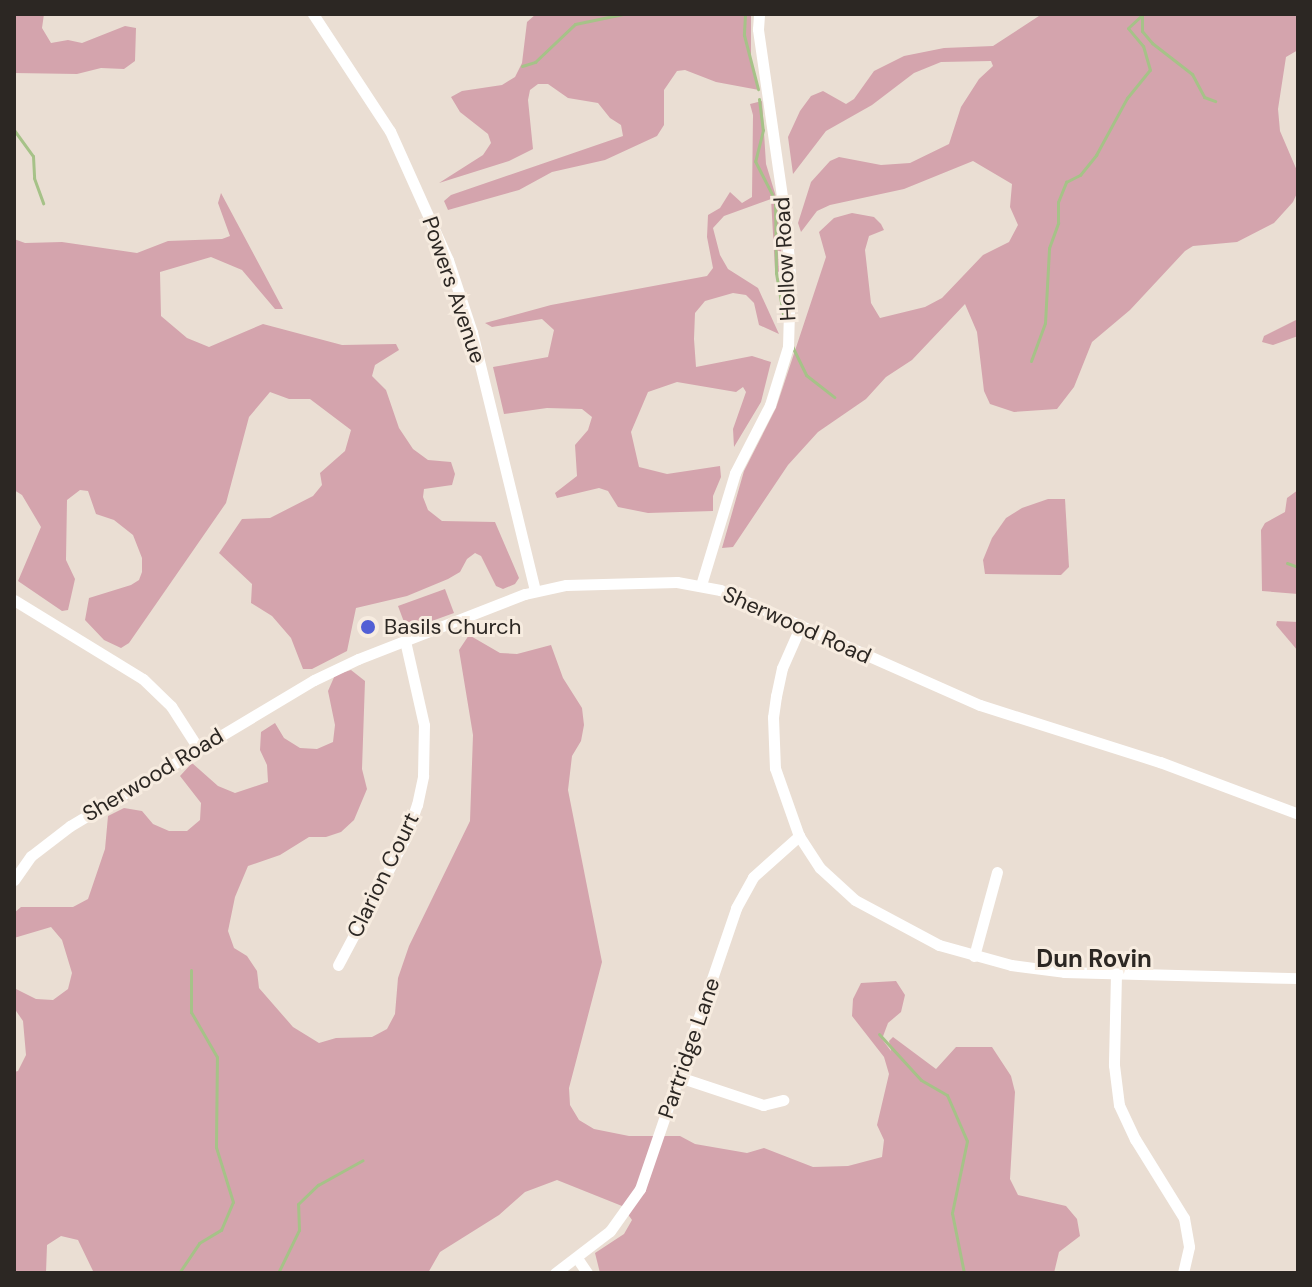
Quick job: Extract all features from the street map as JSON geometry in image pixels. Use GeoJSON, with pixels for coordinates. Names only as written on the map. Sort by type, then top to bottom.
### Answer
{"type":"FeatureCollection","features":[{"type":"Feature","properties":{"kind":"street","name":"Powers Avenue"},"geometry":{"type":"LineString","coordinates":[[313,14],[390,131],[441,244],[472,332],[535,590]]}},
{"type":"Feature","properties":{"kind":"street","name":"Hollow Road"},"geometry":{"type":"LineString","coordinates":[[701,585],[735,473],[770,405],[788,347],[790,281],[786,224],[759,14]]}},
{"type":"Feature","properties":{"kind":"street","name":"Sherwood Road"},"geometry":{"type":"LineString","coordinates":[[14,880],[25,863],[48,841],[198,748],[331,671],[535,590],[627,583],[701,585],[801,625],[971,701],[1173,766],[1298,814]]}},
{"type":"Feature","properties":{"kind":"street"},"geometry":{"type":"LineString","coordinates":[[14,600],[143,679],[171,706],[198,748]]}},
{"type":"Feature","properties":{"kind":"street"},"geometry":{"type":"LineString","coordinates":[[801,625],[782,668],[773,717],[780,790],[799,836],[820,868],[855,900],[906,930],[974,956],[1036,969],[1298,978]]}},
{"type":"Feature","properties":{"kind":"street","name":"Clarion Court"},"geometry":{"type":"LineString","coordinates":[[338,965],[405,839],[423,776],[424,725],[405,641]]}},
{"type":"Feature","properties":{"kind":"street","name":"Partridge Lane"},"geometry":{"type":"LineString","coordinates":[[555,1273],[596,1245],[632,1203],[648,1171],[744,891],[766,864],[799,836]]}},
{"type":"Feature","properties":{"kind":"street"},"geometry":{"type":"LineString","coordinates":[[974,956],[997,872]]}},
{"type":"Feature","properties":{"kind":"street"},"geometry":{"type":"LineString","coordinates":[[1116,974],[1114,1065],[1119,1105],[1135,1139],[1184,1218],[1189,1247],[1183,1273]]}},
{"type":"Feature","properties":{"kind":"street"},"geometry":{"type":"LineString","coordinates":[[679,1077],[763,1105],[783,1100]]}},
{"type":"Feature","properties":{"kind":"street"},"geometry":{"type":"LineString","coordinates":[[577,1258],[587,1273]]}},
{"type":"Feature","properties":{"kind":"shaded area"},"geometry":{"type":"Polygon","coordinates":[[[14,14],[44,14],[42,28],[51,43],[68,40],[82,43],[125,26],[136,28],[135,61],[124,69],[101,68],[77,74],[14,73],[14,14]]]}},
{"type":"Feature","properties":{"kind":"shaded area"},"geometry":{"type":"Polygon","coordinates":[[[536,14],[751,14],[751,64],[759,90],[716,82],[685,70],[677,71],[664,90],[664,125],[657,136],[605,160],[552,172],[519,190],[448,210],[444,201],[451,195],[623,136],[621,125],[610,118],[598,103],[568,98],[548,84],[538,84],[530,90],[528,100],[533,149],[509,161],[439,183],[483,155],[491,143],[488,134],[460,112],[451,97],[462,91],[502,85],[515,77],[522,63],[527,22],[536,14]]]}},
{"type":"Feature","properties":{"kind":"shaded area"},"geometry":{"type":"Polygon","coordinates":[[[1042,14],[1298,14],[1298,50],[1286,57],[1278,109],[1280,131],[1298,173],[1298,191],[1293,202],[1274,223],[1237,242],[1193,246],[1185,251],[1130,310],[1092,342],[1074,387],[1057,409],[1014,412],[990,404],[984,391],[977,332],[965,304],[912,360],[886,377],[866,399],[818,432],[788,465],[733,547],[722,548],[744,471],[776,408],[826,257],[819,232],[834,218],[852,213],[874,217],[881,224],[884,230],[869,236],[865,250],[871,303],[880,318],[925,307],[942,298],[983,255],[1009,242],[1018,225],[1010,207],[1012,184],[973,161],[904,189],[830,205],[817,211],[801,232],[798,223],[811,182],[830,161],[839,157],[881,165],[910,163],[949,144],[961,107],[979,79],[993,66],[991,61],[941,62],[914,73],[872,105],[826,131],[793,174],[788,137],[800,111],[811,96],[823,91],[846,104],[854,99],[874,71],[904,56],[944,48],[993,46],[1042,14]]]}},
{"type":"Feature","properties":{"kind":"shaded area"},"geometry":{"type":"Polygon","coordinates":[[[762,101],[766,164],[777,200],[782,243],[779,272],[775,269],[771,199],[724,216],[713,228],[720,255],[728,269],[758,288],[779,334],[759,325],[754,303],[746,295],[733,293],[705,301],[695,313],[694,339],[696,367],[752,356],[771,362],[761,402],[734,447],[733,429],[746,392],[743,387],[736,392],[677,382],[648,392],[631,432],[639,467],[667,474],[720,466],[721,477],[713,496],[713,511],[648,513],[618,507],[608,491],[599,488],[557,498],[555,493],[577,476],[575,445],[588,430],[592,417],[582,409],[547,408],[504,414],[493,367],[548,357],[554,330],[542,319],[492,327],[485,323],[551,305],[707,276],[713,268],[707,237],[708,215],[720,208],[730,192],[742,203],[752,197],[753,115],[750,104],[762,101]]]}},
{"type":"Feature","properties":{"kind":"shaded area"},"geometry":{"type":"Polygon","coordinates":[[[221,193],[283,309],[275,309],[242,270],[211,257],[160,272],[161,316],[187,338],[209,347],[263,324],[342,345],[396,344],[399,350],[375,365],[372,376],[386,390],[399,428],[413,449],[428,460],[451,462],[455,474],[452,485],[424,489],[423,497],[428,510],[442,521],[495,522],[519,578],[515,584],[503,589],[496,586],[481,556],[475,553],[467,559],[460,572],[448,579],[407,596],[356,608],[347,651],[312,669],[303,669],[291,638],[272,616],[251,603],[252,584],[219,553],[242,519],[270,518],[313,496],[322,485],[320,473],[345,451],[351,430],[310,399],[289,399],[270,392],[249,417],[226,503],[129,643],[121,648],[104,640],[85,620],[89,598],[131,585],[139,580],[142,572],[142,558],[133,535],[114,520],[96,514],[88,491],[80,490],[67,500],[66,560],[75,579],[68,610],[62,611],[18,581],[41,527],[22,495],[14,490],[14,239],[25,243],[62,242],[137,253],[168,241],[222,239],[230,236],[218,203],[221,193]]]}},
{"type":"Feature","properties":{"kind":"shaded area"},"geometry":{"type":"Polygon","coordinates":[[[1298,319],[1298,336],[1273,345],[1262,342],[1264,336],[1298,319]]]}},
{"type":"Feature","properties":{"kind":"shaded area"},"geometry":{"type":"Polygon","coordinates":[[[1298,490],[1298,594],[1262,591],[1261,530],[1265,523],[1285,512],[1287,498],[1298,490]]]}},
{"type":"Feature","properties":{"kind":"shaded area"},"geometry":{"type":"Polygon","coordinates":[[[1048,499],[1065,499],[1069,567],[1061,575],[985,574],[983,560],[992,538],[1006,518],[1022,508],[1048,499]]]}},
{"type":"Feature","properties":{"kind":"shaded area"},"geometry":{"type":"Polygon","coordinates":[[[445,589],[454,613],[407,630],[398,606],[445,589]]]}},
{"type":"Feature","properties":{"kind":"shaded area"},"geometry":{"type":"Polygon","coordinates":[[[1277,621],[1298,622],[1298,651],[1276,625],[1277,621]]]}},
{"type":"Feature","properties":{"kind":"shaded area"},"geometry":{"type":"Polygon","coordinates":[[[469,635],[500,653],[517,654],[551,645],[563,678],[582,708],[584,725],[581,741],[572,756],[568,790],[602,962],[569,1088],[570,1105],[579,1120],[594,1129],[629,1136],[680,1136],[695,1144],[747,1153],[764,1148],[813,1167],[848,1166],[882,1157],[884,1140],[877,1125],[889,1074],[884,1057],[852,1016],[853,999],[861,983],[896,981],[905,995],[901,1012],[888,1023],[882,1039],[891,1051],[889,1041],[893,1037],[936,1069],[956,1047],[992,1047],[1011,1076],[1015,1092],[1010,1179],[1018,1195],[1066,1206],[1077,1219],[1080,1236],[1059,1252],[1054,1273],[600,1273],[595,1253],[624,1234],[632,1220],[622,1206],[557,1180],[525,1192],[499,1215],[440,1252],[428,1273],[94,1273],[78,1240],[61,1236],[47,1245],[46,1273],[14,1273],[14,1072],[18,1071],[26,1055],[23,1021],[14,1008],[14,988],[36,999],[53,1000],[68,989],[72,973],[62,940],[51,927],[14,938],[14,913],[21,907],[73,907],[88,899],[105,849],[108,816],[124,808],[142,811],[153,824],[169,831],[187,831],[200,820],[201,803],[180,776],[192,763],[218,786],[235,793],[268,782],[267,765],[260,750],[261,732],[275,723],[284,738],[300,748],[317,749],[333,742],[335,725],[328,691],[335,675],[351,670],[365,681],[362,769],[367,789],[354,820],[341,832],[326,837],[309,837],[280,855],[248,866],[235,897],[228,931],[234,948],[247,956],[257,971],[259,988],[293,1027],[319,1043],[336,1038],[372,1037],[387,1029],[395,1014],[398,978],[409,946],[470,821],[473,735],[459,650],[469,635]]]}},
{"type":"Feature","properties":{"kind":"waterway"},"geometry":{"type":"LineString","coordinates":[[522,66],[535,62],[575,24],[623,14]]}},
{"type":"Feature","properties":{"kind":"waterway"},"geometry":{"type":"LineString","coordinates":[[745,14],[744,35],[758,89]]}},
{"type":"Feature","properties":{"kind":"waterway"},"geometry":{"type":"LineString","coordinates":[[1142,15],[1142,31],[1152,43],[1192,74],[1204,97],[1215,101]]}},
{"type":"Feature","properties":{"kind":"waterway"},"geometry":{"type":"LineString","coordinates":[[1031,361],[1045,323],[1049,248],[1058,223],[1058,202],[1066,182],[1080,175],[1096,155],[1127,98],[1150,70],[1143,46],[1128,28],[1142,15]]}},
{"type":"Feature","properties":{"kind":"waterway"},"geometry":{"type":"LineString","coordinates":[[759,99],[763,130],[755,161],[775,200],[776,273],[784,320]]}},
{"type":"Feature","properties":{"kind":"waterway"},"geometry":{"type":"LineString","coordinates":[[14,130],[33,156],[34,178],[43,203]]}},
{"type":"Feature","properties":{"kind":"waterway"},"geometry":{"type":"LineString","coordinates":[[792,346],[806,375],[834,397]]}},
{"type":"Feature","properties":{"kind":"waterway"},"geometry":{"type":"LineString","coordinates":[[1287,563],[1298,567]]}},
{"type":"Feature","properties":{"kind":"waterway"},"geometry":{"type":"LineString","coordinates":[[179,1273],[199,1243],[221,1230],[233,1202],[216,1147],[217,1057],[191,1012],[191,970]]}},
{"type":"Feature","properties":{"kind":"waterway"},"geometry":{"type":"LineString","coordinates":[[879,1034],[921,1080],[947,1095],[967,1141],[952,1213],[964,1273]]}},
{"type":"Feature","properties":{"kind":"waterway"},"geometry":{"type":"LineString","coordinates":[[278,1273],[299,1230],[298,1204],[318,1185],[363,1160]]}},
{"type":"Feature","properties":{"kind":"place","name":"Basils Church"},"geometry":{"type":"Point","coordinates":[368,627]}},
{"type":"Feature","properties":{"kind":"district","name":"Dun Rovin"},"geometry":{"type":"Point","coordinates":[1094,959]}}]}
